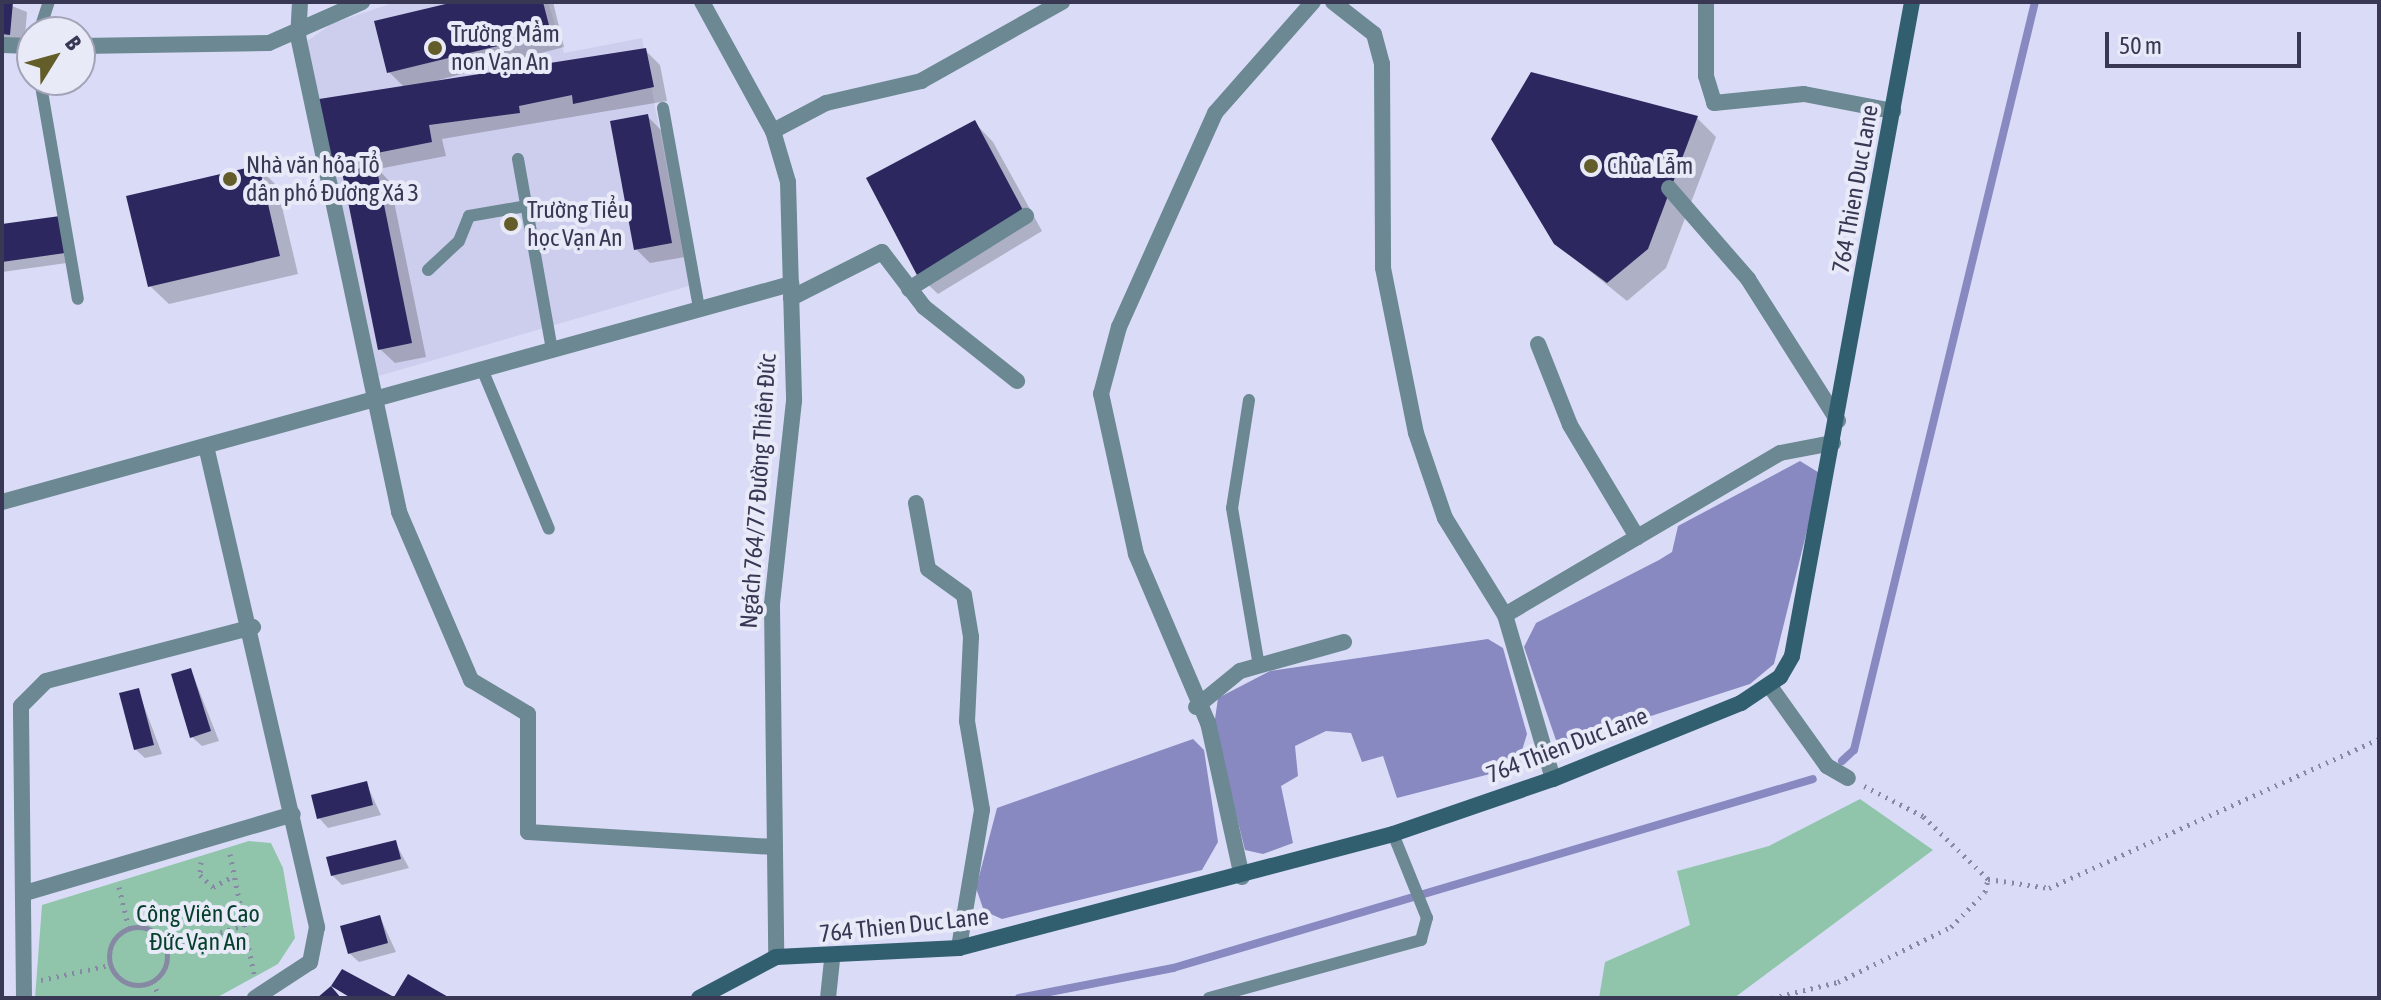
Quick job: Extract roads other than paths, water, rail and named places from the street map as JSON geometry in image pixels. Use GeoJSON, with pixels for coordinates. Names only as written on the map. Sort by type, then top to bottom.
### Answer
{"type":"FeatureCollection","features":[{"type":"Feature","properties":{"kind":"street"},"geometry":{"type":"LineString","coordinates":[[300,2],[298,36],[370,400],[399,512],[471,680],[528,714],[528,832],[775,847]]}},
{"type":"Feature","properties":{"kind":"street"},"geometry":{"type":"LineString","coordinates":[[96,46],[269,43],[298,36],[362,2]]}},
{"type":"Feature","properties":{"kind":"street","name":"Ngách 764/77 Đường Thiên Đức"},"geometry":{"type":"LineString","coordinates":[[702,2],[773,131],[788,182],[794,401],[772,605],[776,957]]}},
{"type":"Feature","properties":{"kind":"street"},"geometry":{"type":"LineString","coordinates":[[773,131],[826,103],[921,81],[1062,2]]}},
{"type":"Feature","properties":{"kind":"street"},"geometry":{"type":"LineString","coordinates":[[1242,877],[1208,723],[1196,707],[1136,554],[1101,394],[1119,327],[1215,113],[1313,2]]}},
{"type":"Feature","properties":{"kind":"street"},"geometry":{"type":"LineString","coordinates":[[1333,2],[1374,34],[1382,64],[1383,268],[1416,433],[1445,518],[1505,615],[1553,779]]}},
{"type":"Feature","properties":{"kind":"street"},"geometry":{"type":"LineString","coordinates":[[1706,2],[1706,76],[1714,103],[1804,94],[1893,111]]}},
{"type":"Feature","properties":{"kind":"street","name":"764 Thien Duc Lane"},"geometry":{"type":"LineString","coordinates":[[776,957],[832,959],[959,948],[1242,877],[1393,834],[1553,779],[1769,685],[1792,656],[1838,421],[1912,2]]}},
{"type":"Feature","properties":{"kind":"street"},"geometry":{"type":"LineString","coordinates":[[1669,188],[1740,267],[1838,421]]}},
{"type":"Feature","properties":{"kind":"street"},"geometry":{"type":"LineString","coordinates":[[909,289],[1026,216]]}},
{"type":"Feature","properties":{"kind":"street"},"geometry":{"type":"LineString","coordinates":[[2,502],[699,309],[791,291],[882,252],[909,289],[1017,381]]}},
{"type":"Feature","properties":{"kind":"street"},"geometry":{"type":"LineString","coordinates":[[1538,344],[1570,425],[1637,537]]}},
{"type":"Feature","properties":{"kind":"street"},"geometry":{"type":"LineString","coordinates":[[1505,615],[1780,453],[1833,443]]}},
{"type":"Feature","properties":{"kind":"street"},"geometry":{"type":"LineString","coordinates":[[206,446],[253,627],[318,947],[310,962],[276,993],[255,998]]}},
{"type":"Feature","properties":{"kind":"street"},"geometry":{"type":"LineString","coordinates":[[916,503],[928,569],[964,595],[971,637],[967,721],[982,810],[959,948]]}},
{"type":"Feature","properties":{"kind":"street"},"geometry":{"type":"LineString","coordinates":[[24,998],[25,893],[18,720],[29,693],[69,674],[253,627]]}},
{"type":"Feature","properties":{"kind":"street"},"geometry":{"type":"LineString","coordinates":[[1196,707],[1223,680],[1259,666],[1344,642]]}},
{"type":"Feature","properties":{"kind":"street"},"geometry":{"type":"LineString","coordinates":[[1769,685],[1827,766],[1848,778]]}},
{"type":"Feature","properties":{"kind":"street"},"geometry":{"type":"LineString","coordinates":[[25,893],[293,814]]}},
{"type":"Feature","properties":{"kind":"street"},"geometry":{"type":"LineString","coordinates":[[699,998],[776,957]]}},
{"type":"Feature","properties":{"kind":"street"},"geometry":{"type":"LineString","coordinates":[[828,998],[832,959]]}},
{"type":"Feature","properties":{"kind":"lane"},"geometry":{"type":"LineString","coordinates":[[43,96],[78,299]]}},
{"type":"Feature","properties":{"kind":"lane"},"geometry":{"type":"LineString","coordinates":[[663,108],[699,309]]}},
{"type":"Feature","properties":{"kind":"lane"},"geometry":{"type":"LineString","coordinates":[[518,159],[552,349]]}},
{"type":"Feature","properties":{"kind":"lane"},"geometry":{"type":"LineString","coordinates":[[428,270],[459,241],[469,216],[527,206]]}},
{"type":"Feature","properties":{"kind":"lane"},"geometry":{"type":"LineString","coordinates":[[482,369],[549,529]]}},
{"type":"Feature","properties":{"kind":"lane"},"geometry":{"type":"LineString","coordinates":[[1249,400],[1232,508],[1245,618],[1259,666]]}},
{"type":"Feature","properties":{"kind":"lane"},"geometry":{"type":"LineString","coordinates":[[1209,998],[1406,948],[1429,931],[1427,918],[1393,834]]}},
{"type":"Feature","properties":{"kind":"water"},"geometry":{"type":"Polygon","coordinates":[[[1800,461],[1821,474],[1774,664],[1750,684],[1558,746],[1524,647],[1536,623],[1659,560],[1672,552],[1678,526],[1800,461]]]}},
{"type":"Feature","properties":{"kind":"water"},"geometry":{"type":"Polygon","coordinates":[[[1488,639],[1503,648],[1527,734],[1517,767],[1397,798],[1383,756],[1362,762],[1351,733],[1326,731],[1295,746],[1298,776],[1281,786],[1293,843],[1263,854],[1245,850],[1214,726],[1218,698],[1270,671],[1488,639]]]}},
{"type":"Feature","properties":{"kind":"water"},"geometry":{"type":"Polygon","coordinates":[[[1193,739],[1204,750],[1218,842],[1202,870],[1002,919],[984,911],[976,888],[997,808],[1193,739]]]}},
{"type":"Feature","properties":{"kind":"waterway"},"geometry":{"type":"LineString","coordinates":[[1842,761],[1854,750],[2035,2]]}},
{"type":"Feature","properties":{"kind":"waterway"},"geometry":{"type":"LineString","coordinates":[[1019,998],[1173,968],[1813,779]]}},
{"type":"Feature","properties":{"kind":"place","name":"Trường Mầm non Vạn An"},"geometry":{"type":"Point","coordinates":[435,48]}},
{"type":"Feature","properties":{"kind":"place","name":"Chùa Lẫm"},"geometry":{"type":"Point","coordinates":[1591,166]}},
{"type":"Feature","properties":{"kind":"place","name":"Nhà văn hóa Tổ dân phố Đương Xá 3"},"geometry":{"type":"Point","coordinates":[230,179]}},
{"type":"Feature","properties":{"kind":"place","name":"Trường Tiểu học Vạn An"},"geometry":{"type":"Point","coordinates":[511,224]}},
{"type":"Feature","properties":{"kind":"park label","name":"Công Viên Cao Đức Vạn An"},"geometry":{"type":"Point","coordinates":[198,928]}}]}
